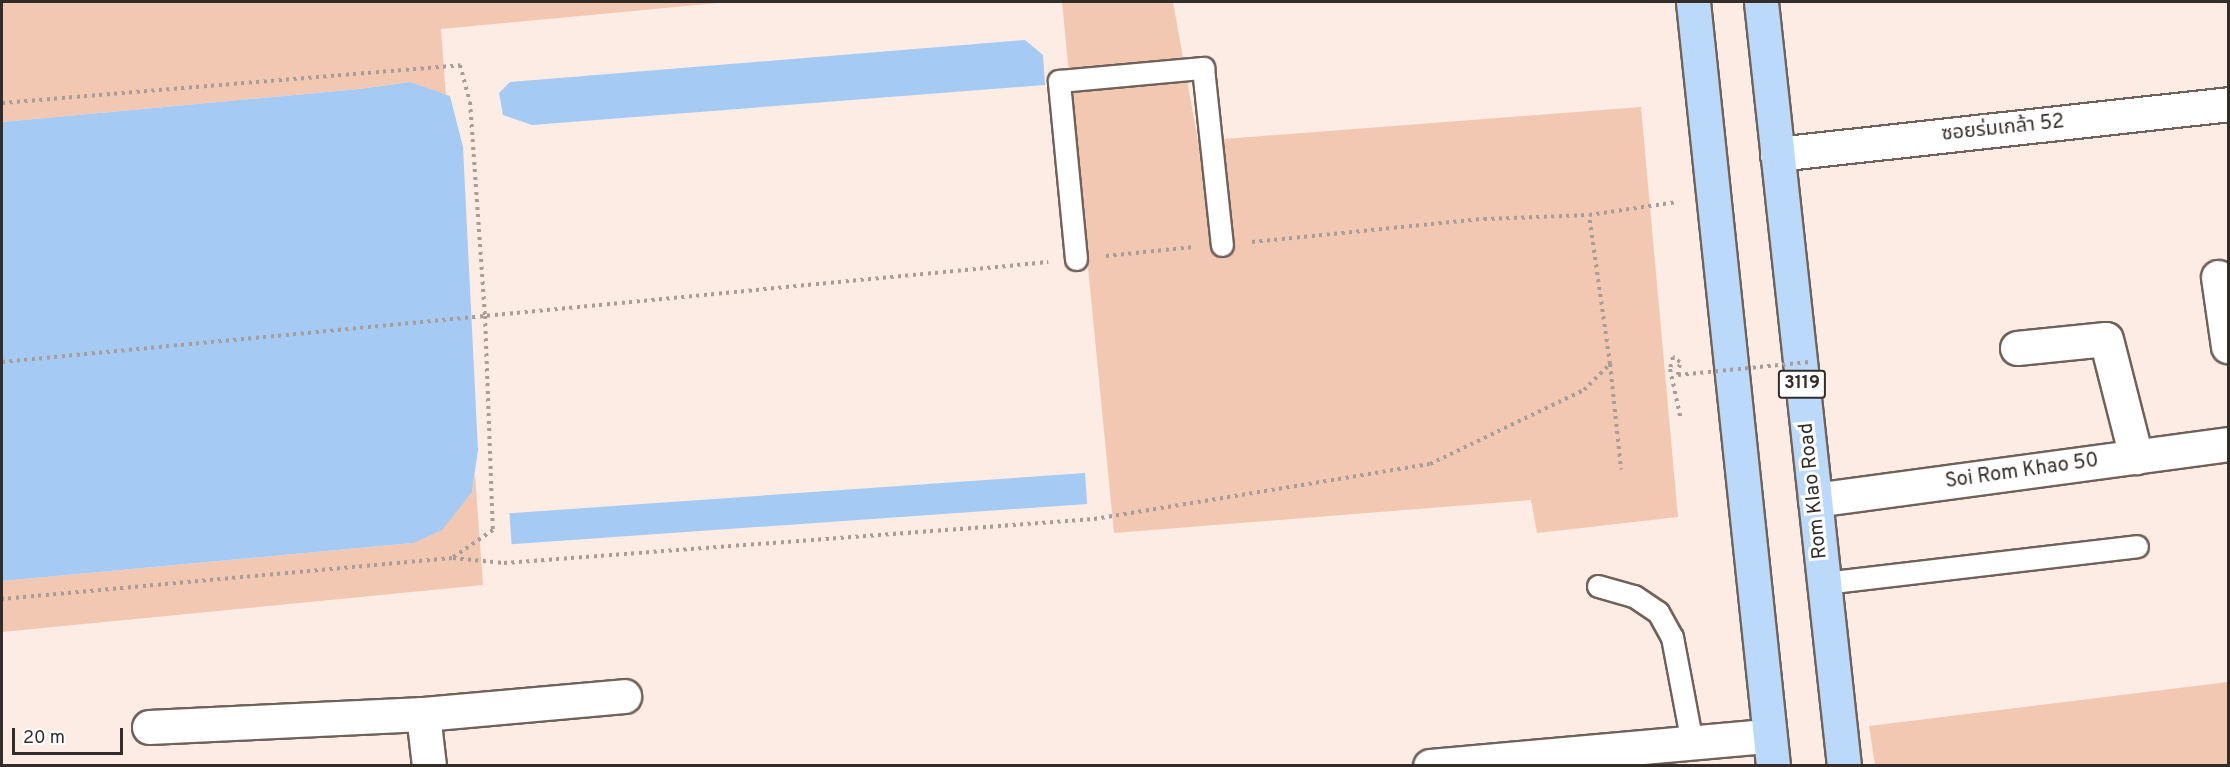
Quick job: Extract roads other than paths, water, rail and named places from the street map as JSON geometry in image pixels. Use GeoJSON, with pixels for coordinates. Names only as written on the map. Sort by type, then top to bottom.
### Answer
{"type":"FeatureCollection","features":[{"type":"Feature","properties":{"kind":"main road"},"geometry":{"type":"LineString","coordinates":[[1693,2],[1771,751]]}},
{"type":"Feature","properties":{"kind":"main road","name":"Rom Klao Road"},"geometry":{"type":"LineString","coordinates":[[1761,2],[1844,765]]}},
{"type":"Feature","properties":{"kind":"street","name":"ซอยร่มเกล้า 52"},"geometry":{"type":"LineString","coordinates":[[1777,154],[2229,104]]}},
{"type":"Feature","properties":{"kind":"street"},"geometry":{"type":"LineString","coordinates":[[2218,277],[2229,346]]}},
{"type":"Feature","properties":{"kind":"street"},"geometry":{"type":"LineString","coordinates":[[2017,348],[2106,339],[2136,457]]}},
{"type":"Feature","properties":{"kind":"street","name":"Soi Rom Khao 50"},"geometry":{"type":"LineString","coordinates":[[1815,500],[2229,444]]}},
{"type":"Feature","properties":{"kind":"street"},"geometry":{"type":"LineString","coordinates":[[149,727],[423,714],[624,696]]}},
{"type":"Feature","properties":{"kind":"street"},"geometry":{"type":"LineString","coordinates":[[423,714],[429,765]]}},
{"type":"Feature","properties":{"kind":"street"},"geometry":{"type":"LineString","coordinates":[[1430,765],[1692,743],[1771,751]]}},
{"type":"Feature","properties":{"kind":"lane"},"geometry":{"type":"LineString","coordinates":[[1076,259],[1059,81],[1203,68],[1222,245]]}},
{"type":"Feature","properties":{"kind":"lane"},"geometry":{"type":"LineString","coordinates":[[1824,583],[2137,546]]}},
{"type":"Feature","properties":{"kind":"lane"},"geometry":{"type":"LineString","coordinates":[[1598,585],[1634,596],[1658,612],[1672,637],[1692,743]]}},
{"type":"Feature","properties":{"kind":"water"},"geometry":{"type":"Polygon","coordinates":[[[1025,40],[1043,55],[1045,85],[532,125],[503,115],[499,93],[510,82],[1025,40]]]}},
{"type":"Feature","properties":{"kind":"water"},"geometry":{"type":"Polygon","coordinates":[[[410,82],[450,96],[463,147],[478,450],[472,492],[442,530],[413,543],[2,581],[2,122],[359,89],[410,82]]]}},
{"type":"Feature","properties":{"kind":"water"},"geometry":{"type":"Polygon","coordinates":[[[1085,473],[1087,504],[512,544],[509,513],[1085,473]]]}}]}
